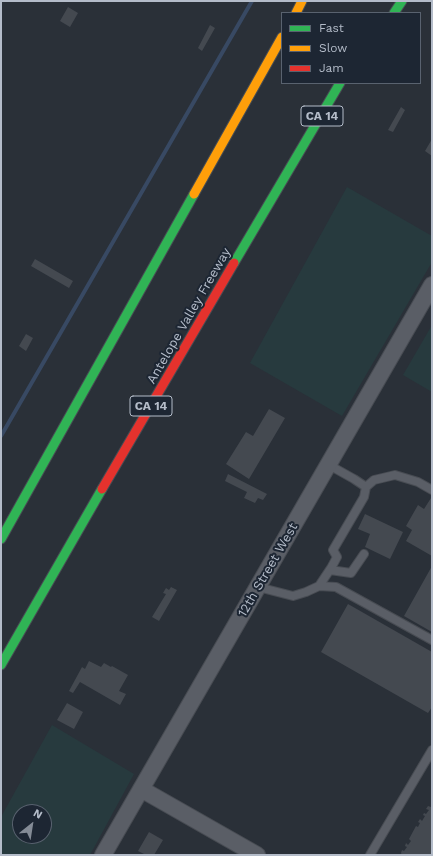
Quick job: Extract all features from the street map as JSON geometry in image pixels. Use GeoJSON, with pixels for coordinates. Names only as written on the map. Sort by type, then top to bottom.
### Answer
{"type":"FeatureCollection","features":[{"type":"Feature","properties":{"kind":"highway"},"geometry":{"type":"LineString","coordinates":[[296,12],[302,1]]}},
{"type":"Feature","properties":{"kind":"highway"},"geometry":{"type":"LineString","coordinates":[[395,12],[402,1]]}},
{"type":"Feature","properties":{"kind":"highway"},"geometry":{"type":"LineString","coordinates":[[1,540],[281,39]]}},
{"type":"Feature","properties":{"kind":"highway","name":"Antelope Valley Freeway"},"geometry":{"type":"LineString","coordinates":[[1,665],[92,506],[339,84]]}},
{"type":"Feature","properties":{"kind":"highway"},"geometry":{"type":"LineString","coordinates":[[303,148],[346,84]]}},
{"type":"Feature","properties":{"kind":"street","name":"12th Street West"},"geometry":{"type":"LineString","coordinates":[[103,855],[432,285]]}},
{"type":"Feature","properties":{"kind":"street"},"geometry":{"type":"LineString","coordinates":[[141,789],[257,855]]}},
{"type":"Feature","properties":{"kind":"lane"},"geometry":{"type":"LineString","coordinates":[[329,465],[366,487]]}},
{"type":"Feature","properties":{"kind":"lane"},"geometry":{"type":"LineString","coordinates":[[319,586],[337,557],[333,550],[364,497],[366,487],[374,480],[394,475],[418,482],[432,490]]}},
{"type":"Feature","properties":{"kind":"lane"},"geometry":{"type":"LineString","coordinates":[[331,568],[330,570],[351,573],[364,554]]}},
{"type":"Feature","properties":{"kind":"lane"},"geometry":{"type":"LineString","coordinates":[[258,587],[292,596],[319,586],[336,587],[432,640]]}},
{"type":"Feature","properties":{"kind":"lane"},"geometry":{"type":"LineString","coordinates":[[370,855],[432,750]]}},
{"type":"Feature","properties":{"kind":"green space"},"geometry":{"type":"Polygon","coordinates":[[[347,187],[432,236],[432,262],[342,416],[250,363],[347,187]]]}},
{"type":"Feature","properties":{"kind":"green space"},"geometry":{"type":"Polygon","coordinates":[[[432,325],[432,392],[403,375],[432,325]]]}},
{"type":"Feature","properties":{"kind":"green space"},"geometry":{"type":"Polygon","coordinates":[[[52,725],[134,774],[90,855],[1,855],[1,817],[52,725]]]}},
{"type":"Feature","properties":{"kind":"building"},"geometry":{"type":"Polygon","coordinates":[[[68,7],[78,13],[70,27],[60,21],[68,7]]]}},
{"type":"Feature","properties":{"kind":"building"},"geometry":{"type":"Polygon","coordinates":[[[210,25],[215,28],[202,51],[198,48],[210,25]]]}},
{"type":"Feature","properties":{"kind":"building"},"geometry":{"type":"Polygon","coordinates":[[[401,107],[405,110],[393,132],[388,130],[401,107]]]}},
{"type":"Feature","properties":{"kind":"building"},"geometry":{"type":"Polygon","coordinates":[[[432,139],[432,156],[425,151],[432,139]]]}},
{"type":"Feature","properties":{"kind":"building"},"geometry":{"type":"Polygon","coordinates":[[[35,259],[73,281],[69,288],[31,266],[35,259]]]}},
{"type":"Feature","properties":{"kind":"building"},"geometry":{"type":"Polygon","coordinates":[[[26,334],[33,338],[26,351],[19,346],[26,334]]]}},
{"type":"Feature","properties":{"kind":"building"},"geometry":{"type":"Polygon","coordinates":[[[269,409],[285,418],[249,479],[226,464],[246,432],[253,436],[269,409]]]}},
{"type":"Feature","properties":{"kind":"building"},"geometry":{"type":"Polygon","coordinates":[[[228,474],[267,494],[263,500],[258,498],[255,503],[244,498],[247,492],[225,481],[228,474]]]}},
{"type":"Feature","properties":{"kind":"building"},"geometry":{"type":"Polygon","coordinates":[[[431,498],[432,556],[406,541],[412,530],[406,526],[418,505],[424,509],[431,498]]]}},
{"type":"Feature","properties":{"kind":"building"},"geometry":{"type":"Polygon","coordinates":[[[365,514],[403,532],[390,559],[365,547],[370,534],[358,529],[365,514]]]}},
{"type":"Feature","properties":{"kind":"building"},"geometry":{"type":"Polygon","coordinates":[[[432,566],[432,632],[404,616],[432,566]]]}},
{"type":"Feature","properties":{"kind":"building"},"geometry":{"type":"Polygon","coordinates":[[[171,587],[177,590],[159,621],[152,617],[166,594],[163,593],[166,588],[169,590],[171,587]]]}},
{"type":"Feature","properties":{"kind":"building"},"geometry":{"type":"Polygon","coordinates":[[[348,604],[432,652],[432,707],[428,713],[321,652],[348,604]]]}},
{"type":"Feature","properties":{"kind":"building"},"geometry":{"type":"Polygon","coordinates":[[[89,661],[101,667],[104,663],[128,675],[119,691],[126,694],[120,705],[80,682],[73,693],[69,691],[82,667],[85,669],[89,661]]]}},
{"type":"Feature","properties":{"kind":"building"},"geometry":{"type":"Polygon","coordinates":[[[67,703],[83,712],[74,729],[57,720],[67,703]]]}},
{"type":"Feature","properties":{"kind":"building"},"geometry":{"type":"Polygon","coordinates":[[[432,805],[432,855],[402,855],[402,850],[404,851],[407,847],[405,846],[406,843],[408,845],[411,841],[409,839],[416,826],[418,827],[420,823],[418,822],[420,819],[422,821],[425,816],[423,815],[424,813],[426,814],[429,810],[426,809],[428,806],[431,807],[432,805]]]}},
{"type":"Feature","properties":{"kind":"building"},"geometry":{"type":"Polygon","coordinates":[[[149,832],[163,840],[154,855],[146,855],[138,851],[149,832]]]}},
{"type":"Feature","properties":{"kind":"waterway"},"geometry":{"type":"LineString","coordinates":[[1,436],[252,1]]}},
{"type":"Feature","properties":{"kind":"traffic: fast"},"geometry":{"type":"LineString","coordinates":[[395,12],[402,1]]}},
{"type":"Feature","properties":{"kind":"traffic: fast"},"geometry":{"type":"LineString","coordinates":[[234,263],[339,84]]}},
{"type":"Feature","properties":{"kind":"traffic: fast"},"geometry":{"type":"LineString","coordinates":[[1,539],[194,194]]}},
{"type":"Feature","properties":{"kind":"traffic: fast"},"geometry":{"type":"LineString","coordinates":[[1,665],[102,489]]}},
{"type":"Feature","properties":{"kind":"traffic: slow"},"geometry":{"type":"LineString","coordinates":[[296,12],[302,1]]}},
{"type":"Feature","properties":{"kind":"traffic: slow"},"geometry":{"type":"LineString","coordinates":[[194,194],[281,39]]}},
{"type":"Feature","properties":{"kind":"traffic: jam"},"geometry":{"type":"LineString","coordinates":[[102,489],[234,263]]}}]}
